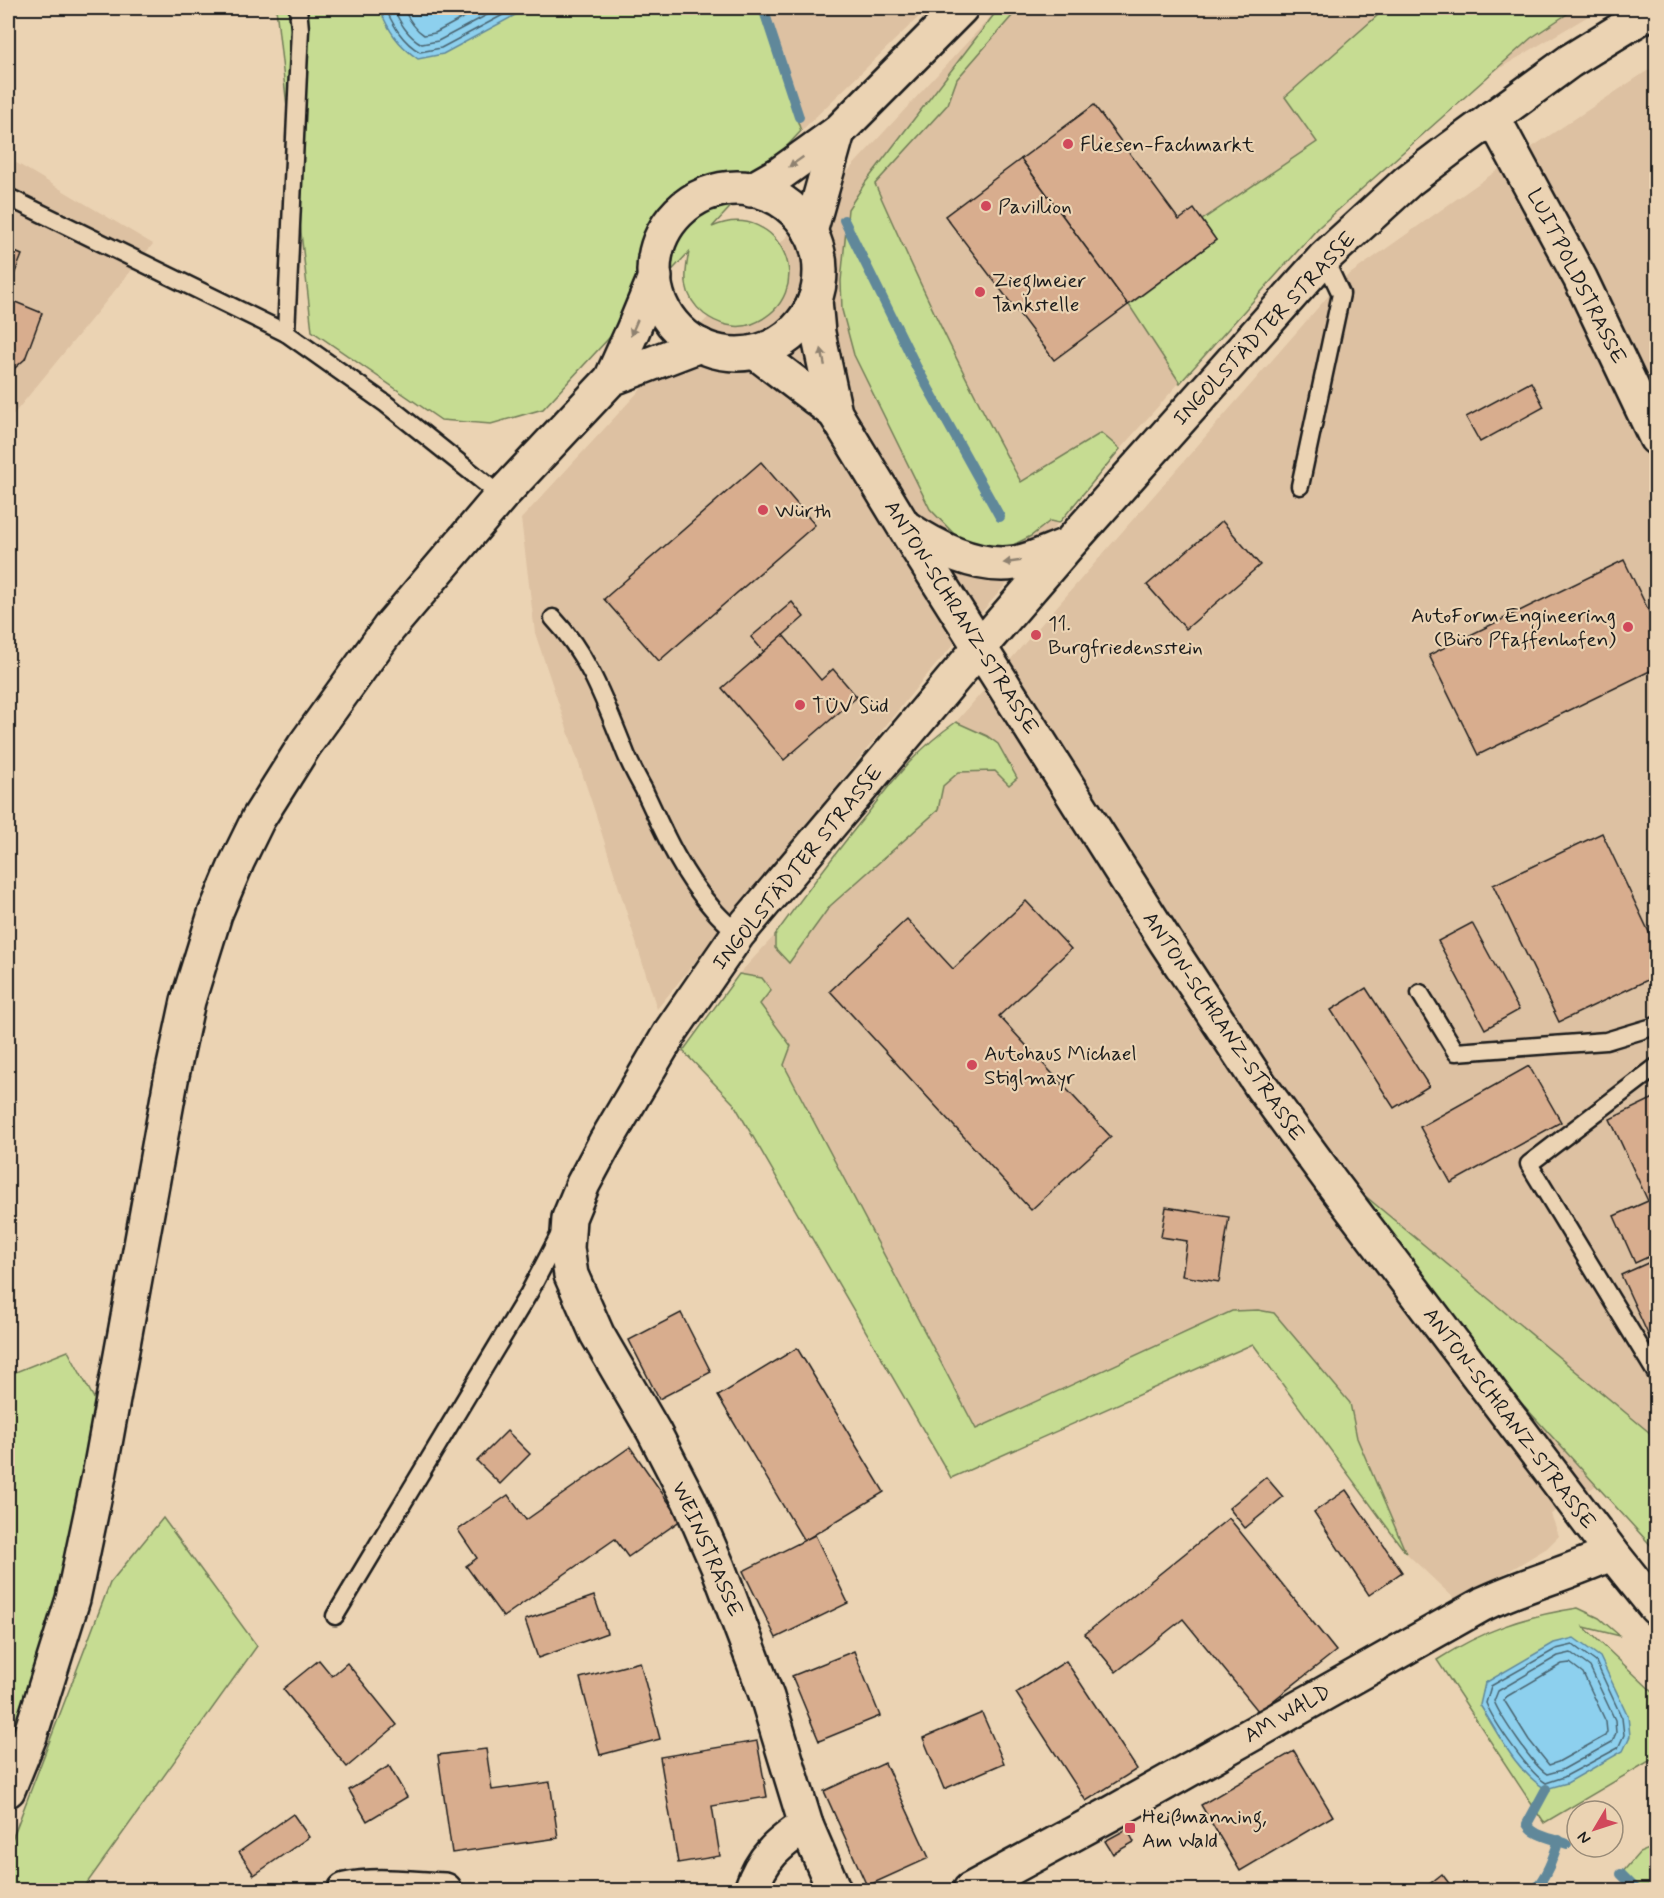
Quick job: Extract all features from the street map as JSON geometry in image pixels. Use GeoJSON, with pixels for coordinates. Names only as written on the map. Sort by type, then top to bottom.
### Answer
{"type":"FeatureCollection","features":[{"type":"Feature","properties":{"kind":"main road"},"geometry":{"type":"LineString","coordinates":[[751,190],[781,173],[838,132],[961,8]]}},
{"type":"Feature","properties":{"kind":"main road","name":"INGOLSTÄDTER STRASSE"},"geometry":{"type":"LineString","coordinates":[[568,1218],[605,1143],[671,1032],[738,934],[1068,545],[1324,258],[1408,182],[1493,117],[1642,11]]}},
{"type":"Feature","properties":{"kind":"main road","name":"LUITPOLDSTRASSE"},"geometry":{"type":"LineString","coordinates":[[1493,117],[1580,278],[1656,438]]}},
{"type":"Feature","properties":{"kind":"main road"},"geometry":{"type":"LineString","coordinates":[[810,232],[838,132]]}},
{"type":"Feature","properties":{"kind":"main road"},"geometry":{"type":"LineString","coordinates":[[727,189],[764,192],[786,204],[804,222],[810,232],[817,248],[820,266],[815,300],[805,319],[792,334],[774,345],[755,352],[713,351],[678,330],[659,300],[654,264],[660,240],[681,210],[691,202],[714,191],[727,189]]}},
{"type":"Feature","properties":{"kind":"main road"},"geometry":{"type":"LineString","coordinates":[[8,1790],[30,1736],[73,1599],[100,1471],[171,1080],[188,1001],[215,914],[258,819],[333,704],[389,628],[501,496],[611,379],[655,277]]}},
{"type":"Feature","properties":{"kind":"main road","name":"ANTON-SCHRANZ-STRASSE"},"geometry":{"type":"LineString","coordinates":[[815,300],[818,333],[835,413],[903,526],[1166,942],[1261,1086],[1336,1190],[1656,1608]]}},
{"type":"Feature","properties":{"kind":"main road"},"geometry":{"type":"LineString","coordinates":[[611,379],[700,345]]}},
{"type":"Feature","properties":{"kind":"main road","name":"ANTON-SCHRANZ-STRASSE"},"geometry":{"type":"LineString","coordinates":[[755,352],[835,413]]}},
{"type":"Feature","properties":{"kind":"main road","name":"INGOLSTÄDTER STRASSE"},"geometry":{"type":"LineString","coordinates":[[903,526],[932,545],[973,559],[997,564],[1014,563],[1068,545]]}},
{"type":"Feature","properties":{"kind":"main road","name":"WEINSTRASSE"},"geometry":{"type":"LineString","coordinates":[[568,1218],[567,1248],[572,1275],[597,1334],[654,1432],[689,1500],[718,1567],[766,1696],[806,1825],[834,1890]]}},
{"type":"Feature","properties":{"kind":"main road","name":"AM WALD"},"geometry":{"type":"LineString","coordinates":[[970,1890],[1114,1812],[1483,1604],[1612,1553]]}},
{"type":"Feature","properties":{"kind":"main road"},"geometry":{"type":"LineString","coordinates":[[751,1890],[772,1851],[806,1825]]}},
{"type":"Feature","properties":{"kind":"main road"},"geometry":{"type":"LineString","coordinates":[[345,1890],[387,1887],[445,1890]]}},
{"type":"Feature","properties":{"kind":"lane"},"geometry":{"type":"LineString","coordinates":[[286,333],[300,29],[298,8]]}},
{"type":"Feature","properties":{"kind":"lane"},"geometry":{"type":"LineString","coordinates":[[8,197],[286,333],[386,404],[501,496]]}},
{"type":"Feature","properties":{"kind":"lane"},"geometry":{"type":"LineString","coordinates":[[1300,486],[1341,294],[1324,258]]}},
{"type":"Feature","properties":{"kind":"lane"},"geometry":{"type":"LineString","coordinates":[[553,618],[584,656],[659,825],[684,868],[713,910],[738,934]]}},
{"type":"Feature","properties":{"kind":"lane"},"geometry":{"type":"LineString","coordinates":[[1420,993],[1456,1052],[1606,1041],[1656,1026]]}},
{"type":"Feature","properties":{"kind":"lane"},"geometry":{"type":"LineString","coordinates":[[1656,1067],[1529,1164],[1656,1373]]}},
{"type":"Feature","properties":{"kind":"lane"},"geometry":{"type":"LineString","coordinates":[[335,1616],[529,1293],[568,1218]]}},
{"type":"Feature","properties":{"kind":"shaded area"},"geometry":{"type":"Polygon","coordinates":[[[759,8],[928,8],[801,131],[759,8]]]}},
{"type":"Feature","properties":{"kind":"shaded area"},"geometry":{"type":"Polygon","coordinates":[[[999,8],[1602,8],[1495,71],[1319,227],[1120,449],[921,682],[657,1009],[595,812],[535,633],[521,519],[999,8]]]}},
{"type":"Feature","properties":{"kind":"shaded area"},"geometry":{"type":"Polygon","coordinates":[[[1656,65],[1656,1448],[1551,1514],[1559,1536],[1547,1548],[1458,1602],[1406,1553],[1253,1344],[951,1478],[734,1104],[683,1051],[739,974],[775,935],[836,852],[905,766],[931,740],[956,722],[1343,279],[1502,167],[1656,65]]]}},
{"type":"Feature","properties":{"kind":"shaded area"},"geometry":{"type":"Polygon","coordinates":[[[8,158],[153,244],[8,421],[8,158]]]}},
{"type":"Feature","properties":{"kind":"green space"},"geometry":{"type":"Polygon","coordinates":[[[276,8],[759,8],[801,131],[712,227],[736,221],[757,226],[774,237],[784,254],[789,273],[785,293],[773,311],[752,324],[733,326],[715,321],[697,307],[688,293],[686,269],[689,252],[543,409],[491,424],[441,420],[312,331],[276,8]]]}},
{"type":"Feature","properties":{"kind":"green space"},"geometry":{"type":"Polygon","coordinates":[[[999,8],[1019,8],[957,79],[948,104],[875,184],[945,334],[1021,482],[1101,433],[1120,449],[1059,523],[1050,521],[1031,536],[1011,546],[988,549],[958,538],[930,509],[854,355],[842,310],[841,281],[848,209],[865,183],[999,8]]]}},
{"type":"Feature","properties":{"kind":"green space"},"geometry":{"type":"Polygon","coordinates":[[[1386,8],[1576,8],[1531,38],[1319,227],[1180,383],[1129,305],[1216,240],[1202,220],[1317,142],[1285,97],[1386,8]]]}},
{"type":"Feature","properties":{"kind":"green space"},"geometry":{"type":"Polygon","coordinates":[[[956,722],[987,736],[998,744],[1017,778],[1009,785],[995,771],[959,772],[943,786],[938,810],[830,906],[789,963],[775,948],[775,935],[898,776],[918,753],[956,722]]]}},
{"type":"Feature","properties":{"kind":"green space"},"geometry":{"type":"Polygon","coordinates":[[[739,974],[762,978],[771,990],[760,1004],[791,1046],[784,1065],[976,1429],[1232,1311],[1258,1310],[1274,1313],[1350,1403],[1357,1438],[1406,1553],[1253,1344],[951,1478],[734,1104],[683,1051],[739,974]]]}},
{"type":"Feature","properties":{"kind":"green space"},"geometry":{"type":"Polygon","coordinates":[[[1358,1190],[1656,1438],[1656,1551],[1475,1352],[1358,1190]]]}},
{"type":"Feature","properties":{"kind":"green space"},"geometry":{"type":"Polygon","coordinates":[[[68,1351],[96,1402],[70,1556],[35,1673],[8,1744],[8,1375],[68,1351]]]}},
{"type":"Feature","properties":{"kind":"green space"},"geometry":{"type":"Polygon","coordinates":[[[163,1518],[257,1646],[82,1890],[8,1890],[8,1850],[110,1583],[163,1518]]]}},
{"type":"Feature","properties":{"kind":"green space"},"geometry":{"type":"Polygon","coordinates":[[[1578,1608],[1599,1618],[1620,1636],[1584,1627],[1656,1695],[1656,1757],[1585,1799],[1565,1799],[1565,1811],[1544,1823],[1437,1660],[1470,1641],[1504,1626],[1558,1611],[1578,1608]]]}},
{"type":"Feature","properties":{"kind":"green space"},"geometry":{"type":"Polygon","coordinates":[[[1656,1846],[1656,1890],[1637,1890],[1621,1874],[1639,1853],[1656,1846]]]}},
{"type":"Feature","properties":{"kind":"water"},"geometry":{"type":"Polygon","coordinates":[[[379,8],[524,8],[521,12],[443,54],[418,59],[394,36],[379,8]]]}},
{"type":"Feature","properties":{"kind":"water"},"geometry":{"type":"Polygon","coordinates":[[[1574,1638],[1600,1657],[1628,1716],[1630,1736],[1623,1751],[1567,1783],[1546,1789],[1535,1782],[1517,1762],[1480,1705],[1485,1683],[1554,1643],[1574,1638]]]}},
{"type":"Feature","properties":{"kind":"building"},"geometry":{"type":"Polygon","coordinates":[[[1094,105],[1179,220],[1194,209],[1216,240],[1128,305],[1021,159],[1094,105]]]}},
{"type":"Feature","properties":{"kind":"building"},"geometry":{"type":"Polygon","coordinates":[[[1021,159],[1128,305],[1054,360],[945,216],[1021,159]]]}},
{"type":"Feature","properties":{"kind":"building"},"geometry":{"type":"Polygon","coordinates":[[[8,249],[22,255],[8,290],[8,249]]]}},
{"type":"Feature","properties":{"kind":"building"},"geometry":{"type":"Polygon","coordinates":[[[8,299],[42,313],[25,359],[8,374],[8,299]]]}},
{"type":"Feature","properties":{"kind":"building"},"geometry":{"type":"Polygon","coordinates":[[[1531,382],[1544,407],[1480,442],[1466,417],[1531,382]]]}},
{"type":"Feature","properties":{"kind":"building"},"geometry":{"type":"Polygon","coordinates":[[[761,462],[815,525],[659,661],[604,599],[761,462]]]}},
{"type":"Feature","properties":{"kind":"building"},"geometry":{"type":"Polygon","coordinates":[[[1222,521],[1260,565],[1186,629],[1147,585],[1222,521]]]}},
{"type":"Feature","properties":{"kind":"building"},"geometry":{"type":"Polygon","coordinates":[[[1624,560],[1656,626],[1656,668],[1478,755],[1429,655],[1624,560]]]}},
{"type":"Feature","properties":{"kind":"building"},"geometry":{"type":"Polygon","coordinates":[[[792,602],[804,617],[764,652],[751,637],[792,602]]]}},
{"type":"Feature","properties":{"kind":"building"},"geometry":{"type":"Polygon","coordinates":[[[783,635],[821,680],[833,669],[857,697],[784,760],[722,688],[783,635]]]}},
{"type":"Feature","properties":{"kind":"building"},"geometry":{"type":"Polygon","coordinates":[[[1602,833],[1656,947],[1656,976],[1559,1022],[1493,885],[1602,833]]]}},
{"type":"Feature","properties":{"kind":"building"},"geometry":{"type":"Polygon","coordinates":[[[1026,901],[1071,949],[999,1016],[1111,1137],[1031,1210],[830,991],[907,919],[953,969],[1026,901]]]}},
{"type":"Feature","properties":{"kind":"building"},"geometry":{"type":"Polygon","coordinates":[[[1472,923],[1519,1010],[1485,1029],[1438,941],[1472,923]]]}},
{"type":"Feature","properties":{"kind":"building"},"geometry":{"type":"Polygon","coordinates":[[[1366,988],[1429,1086],[1394,1108],[1331,1010],[1366,988]]]}},
{"type":"Feature","properties":{"kind":"building"},"geometry":{"type":"Polygon","coordinates":[[[1529,1066],[1561,1122],[1451,1183],[1420,1127],[1529,1066]]]}},
{"type":"Feature","properties":{"kind":"building"},"geometry":{"type":"Polygon","coordinates":[[[1656,1097],[1656,1352],[1621,1275],[1650,1262],[1648,1257],[1635,1263],[1614,1216],[1648,1201],[1610,1119],[1656,1097]]]}},
{"type":"Feature","properties":{"kind":"building"},"geometry":{"type":"Polygon","coordinates":[[[1166,1207],[1229,1217],[1219,1282],[1182,1276],[1187,1241],[1161,1237],[1166,1207]]]}},
{"type":"Feature","properties":{"kind":"building"},"geometry":{"type":"Polygon","coordinates":[[[681,1313],[711,1372],[659,1399],[629,1340],[681,1313]]]}},
{"type":"Feature","properties":{"kind":"building"},"geometry":{"type":"Polygon","coordinates":[[[797,1348],[884,1492],[804,1541],[718,1396],[797,1348]]]}},
{"type":"Feature","properties":{"kind":"building"},"geometry":{"type":"Polygon","coordinates":[[[507,1431],[530,1454],[500,1484],[477,1461],[507,1431]]]}},
{"type":"Feature","properties":{"kind":"building"},"geometry":{"type":"Polygon","coordinates":[[[630,1447],[681,1520],[628,1557],[615,1539],[503,1617],[466,1566],[477,1558],[458,1530],[508,1495],[526,1520],[630,1447]]]}},
{"type":"Feature","properties":{"kind":"building"},"geometry":{"type":"Polygon","coordinates":[[[1266,1477],[1283,1497],[1245,1528],[1229,1508],[1266,1477]]]}},
{"type":"Feature","properties":{"kind":"building"},"geometry":{"type":"Polygon","coordinates":[[[1346,1490],[1402,1572],[1369,1595],[1314,1512],[1346,1490]]]}},
{"type":"Feature","properties":{"kind":"building"},"geometry":{"type":"Polygon","coordinates":[[[1229,1518],[1336,1651],[1259,1712],[1183,1619],[1116,1672],[1085,1634],[1229,1518]]]}},
{"type":"Feature","properties":{"kind":"building"},"geometry":{"type":"Polygon","coordinates":[[[815,1535],[848,1603],[776,1638],[743,1571],[815,1535]]]}},
{"type":"Feature","properties":{"kind":"building"},"geometry":{"type":"Polygon","coordinates":[[[594,1596],[607,1633],[538,1658],[525,1620],[594,1596]]]}},
{"type":"Feature","properties":{"kind":"building"},"geometry":{"type":"Polygon","coordinates":[[[854,1651],[880,1716],[819,1741],[792,1676],[854,1651]]]}},
{"type":"Feature","properties":{"kind":"building"},"geometry":{"type":"Polygon","coordinates":[[[319,1660],[332,1676],[347,1663],[397,1725],[347,1767],[283,1689],[319,1660]]]}},
{"type":"Feature","properties":{"kind":"building"},"geometry":{"type":"Polygon","coordinates":[[[1066,1661],[1137,1769],[1086,1801],[1016,1693],[1066,1661]]]}},
{"type":"Feature","properties":{"kind":"building"},"geometry":{"type":"Polygon","coordinates":[[[640,1662],[660,1739],[600,1755],[580,1678],[640,1662]]]}},
{"type":"Feature","properties":{"kind":"building"},"geometry":{"type":"Polygon","coordinates":[[[982,1713],[1004,1763],[944,1789],[923,1738],[982,1713]]]}},
{"type":"Feature","properties":{"kind":"building"},"geometry":{"type":"Polygon","coordinates":[[[757,1741],[767,1797],[712,1806],[720,1856],[678,1863],[660,1757],[757,1741]]]}},
{"type":"Feature","properties":{"kind":"building"},"geometry":{"type":"Polygon","coordinates":[[[486,1749],[492,1790],[550,1782],[558,1838],[452,1853],[438,1755],[486,1749]]]}},
{"type":"Feature","properties":{"kind":"building"},"geometry":{"type":"Polygon","coordinates":[[[1294,1751],[1333,1816],[1240,1871],[1201,1805],[1294,1751]]]}},
{"type":"Feature","properties":{"kind":"building"},"geometry":{"type":"Polygon","coordinates":[[[885,1763],[929,1858],[867,1886],[824,1791],[885,1763]]]}},
{"type":"Feature","properties":{"kind":"building"},"geometry":{"type":"Polygon","coordinates":[[[389,1766],[407,1797],[367,1821],[349,1790],[389,1766]]]}},
{"type":"Feature","properties":{"kind":"building"},"geometry":{"type":"Polygon","coordinates":[[[293,1814],[309,1837],[254,1875],[239,1852],[293,1814]]]}},
{"type":"Feature","properties":{"kind":"building"},"geometry":{"type":"Polygon","coordinates":[[[1127,1829],[1134,1842],[1113,1854],[1105,1841],[1127,1829]]]}},
{"type":"Feature","properties":{"kind":"building"},"geometry":{"type":"Polygon","coordinates":[[[1442,1874],[1454,1890],[1422,1890],[1442,1874]]]}},
{"type":"Feature","properties":{"kind":"waterway"},"geometry":{"type":"LineString","coordinates":[[763,8],[799,117]]}},
{"type":"Feature","properties":{"kind":"waterway"},"geometry":{"type":"LineString","coordinates":[[844,220],[917,368],[1000,517]]}},
{"type":"Feature","properties":{"kind":"waterway"},"geometry":{"type":"LineString","coordinates":[[1546,1789],[1527,1824],[1534,1832],[1565,1843]]}},
{"type":"Feature","properties":{"kind":"waterway"},"geometry":{"type":"LineString","coordinates":[[1534,1890],[1546,1873],[1559,1840]]}},
{"type":"Feature","properties":{"kind":"waterway"},"geometry":{"type":"LineString","coordinates":[[1621,1874],[1637,1890]]}},
{"type":"Feature","properties":{"kind":"place","name":"Fliesen-Fachmarkt"},"geometry":{"type":"Point","coordinates":[1068,144]}},
{"type":"Feature","properties":{"kind":"place","name":"Pavillion"},"geometry":{"type":"Point","coordinates":[986,206]}},
{"type":"Feature","properties":{"kind":"place","name":"Zieglmeier Tankstelle"},"geometry":{"type":"Point","coordinates":[980,292]}},
{"type":"Feature","properties":{"kind":"place","name":"Würth"},"geometry":{"type":"Point","coordinates":[763,510]}},
{"type":"Feature","properties":{"kind":"place","name":"AutoForm Engineering (Büro Pfaffenhofen)"},"geometry":{"type":"Point","coordinates":[1628,627]}},
{"type":"Feature","properties":{"kind":"place","name":"11. Burgfriedensstein"},"geometry":{"type":"Point","coordinates":[1036,635]}},
{"type":"Feature","properties":{"kind":"place","name":"TÜV Süd"},"geometry":{"type":"Point","coordinates":[800,705]}},
{"type":"Feature","properties":{"kind":"place","name":"Autohaus Michael Stiglmayr"},"geometry":{"type":"Point","coordinates":[972,1065]}},
{"type":"Feature","properties":{"kind":"place","name":"Heißmanning, Am Wald"},"geometry":{"type":"Point","coordinates":[1130,1828]}}]}
